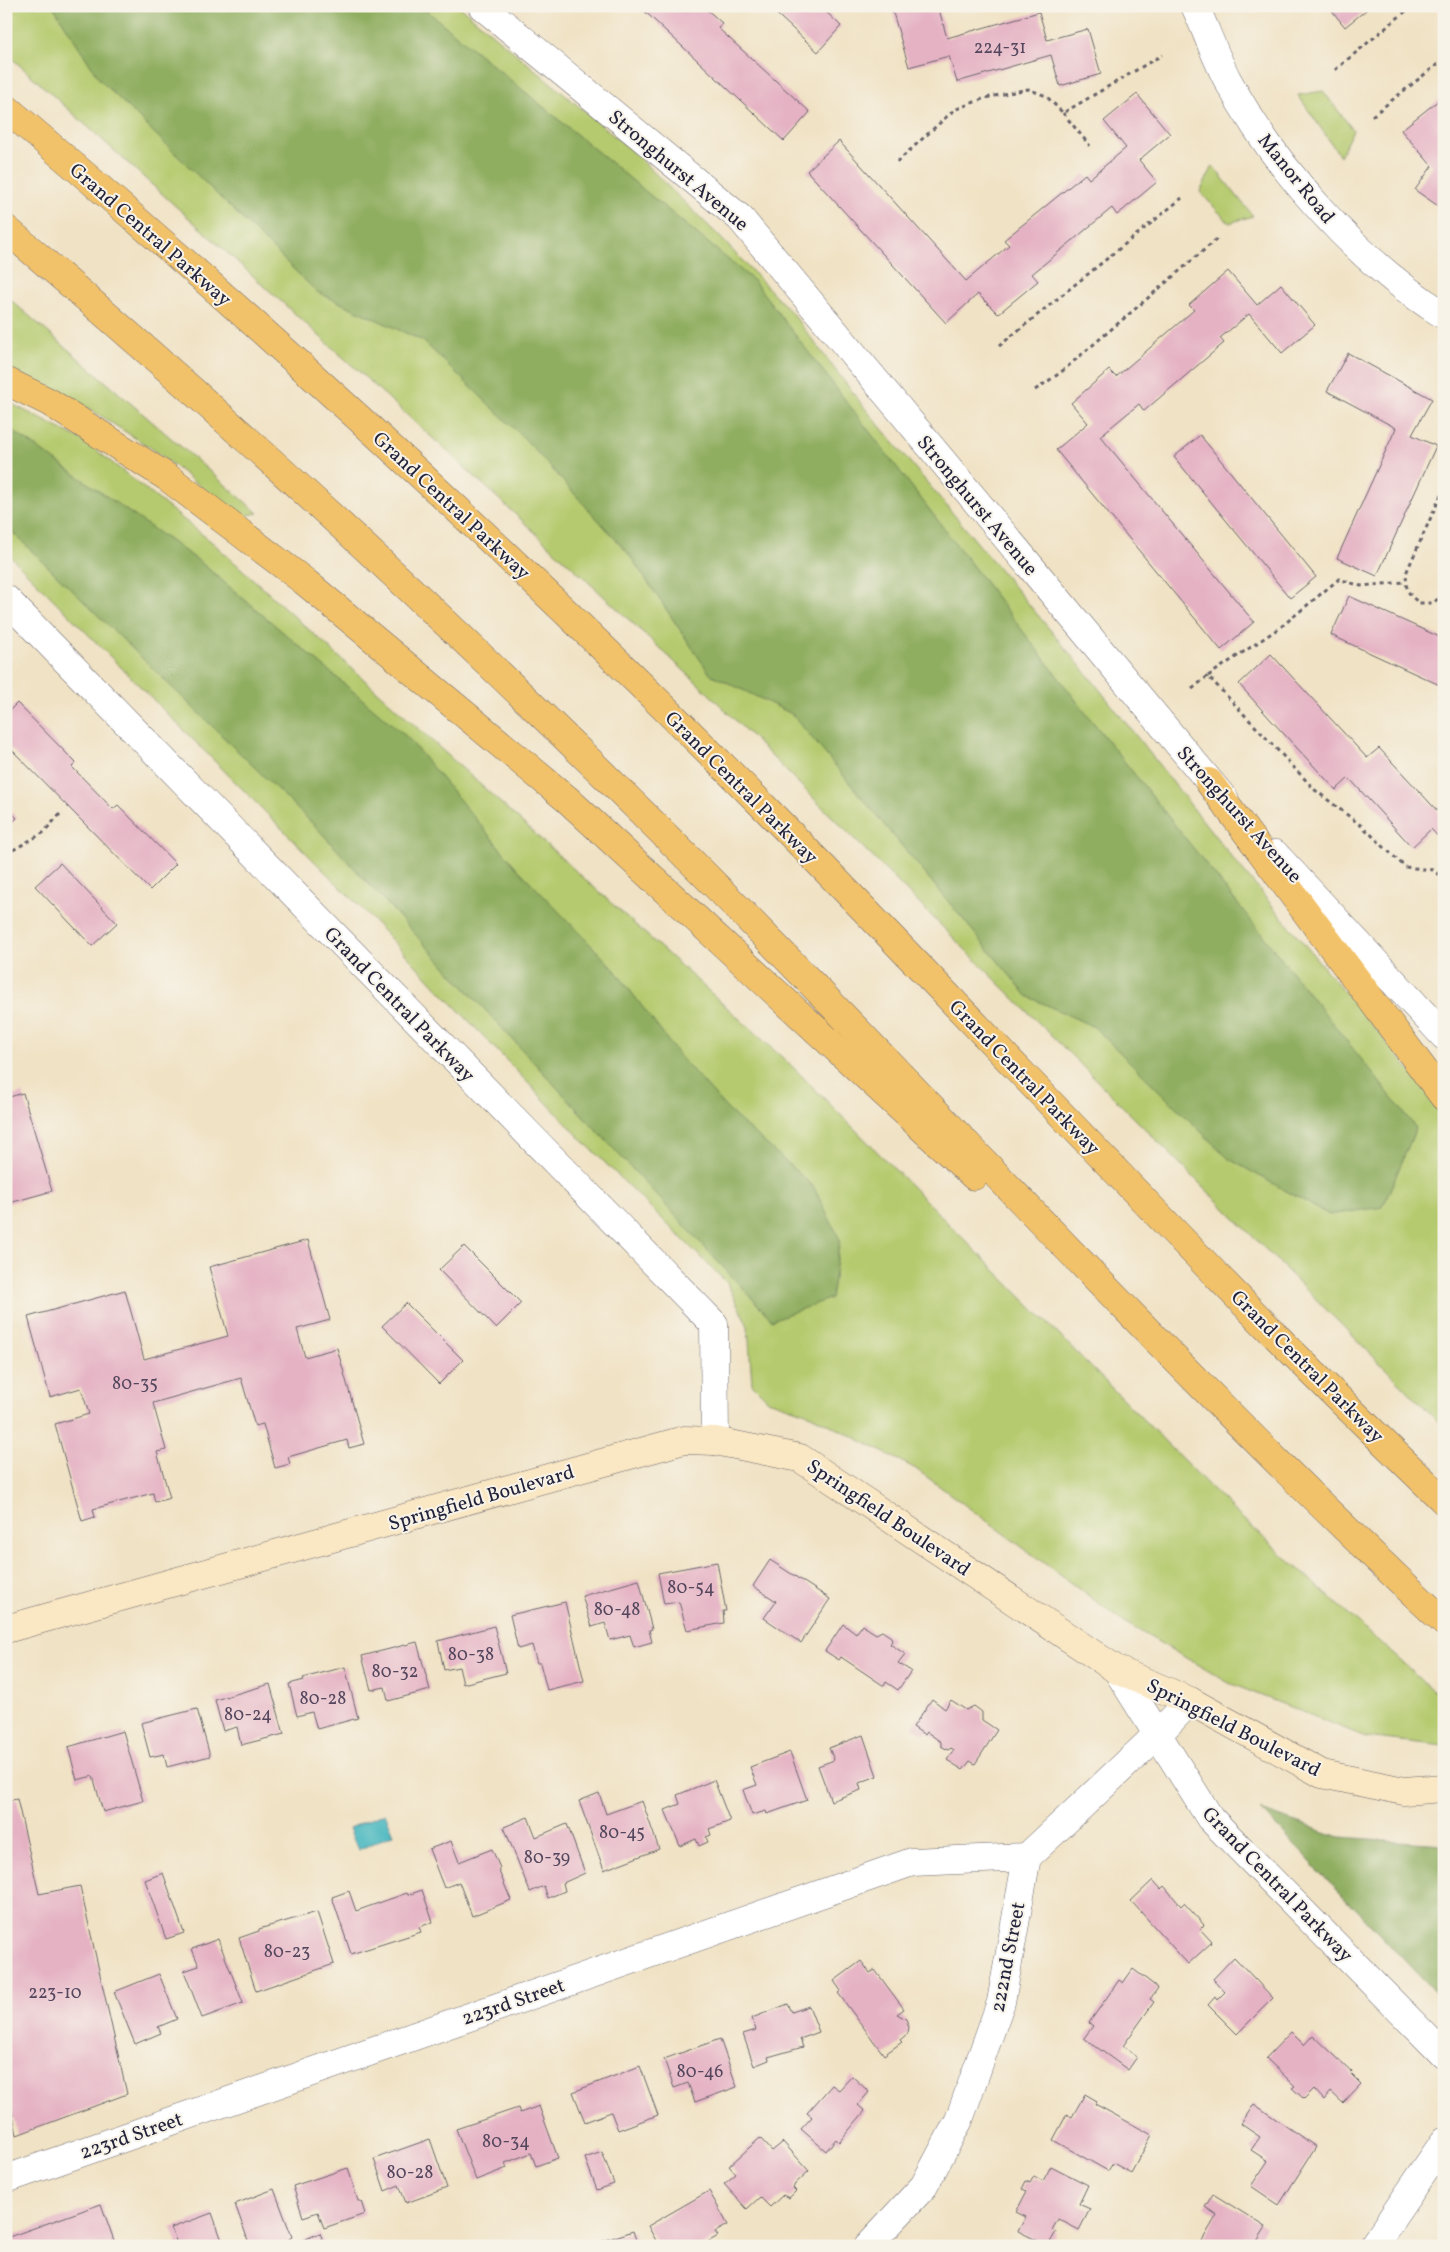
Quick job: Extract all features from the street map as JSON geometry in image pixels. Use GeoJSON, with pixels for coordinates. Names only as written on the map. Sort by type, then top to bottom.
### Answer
{"type":"FeatureCollection","features":[{"type":"Feature","properties":{"kind":"highway","name":"Grand Central Parkway"},"geometry":{"type":"LineString","coordinates":[[6,108],[316,380],[542,588],[768,812],[1273,1333],[1444,1501]]}},
{"type":"Feature","properties":{"kind":"highway"},"geometry":{"type":"LineString","coordinates":[[6,229],[253,443],[475,651],[701,871],[1221,1404],[1366,1549],[1444,1622]]}},
{"type":"Feature","properties":{"kind":"highway"},"geometry":{"type":"LineString","coordinates":[[6,381],[49,402],[167,477],[304,581],[568,800],[1221,1404]]}},
{"type":"Feature","properties":{"kind":"highway"},"geometry":{"type":"LineString","coordinates":[[1209,782],[1444,1097]]}},
{"type":"Feature","properties":{"kind":"main road","name":"Springfield Boulevard"},"geometry":{"type":"LineString","coordinates":[[6,1629],[684,1440],[715,1440],[800,1458],[1117,1670],[1190,1701],[1322,1774],[1404,1791],[1444,1788]]}},
{"type":"Feature","properties":{"kind":"street","name":"Stronghurst Avenue"},"geometry":{"type":"LineString","coordinates":[[482,6],[740,218],[1209,782],[1444,1036]]}},
{"type":"Feature","properties":{"kind":"street","name":"Manor Road"},"geometry":{"type":"LineString","coordinates":[[1195,6],[1227,79],[1265,142],[1334,226],[1380,268],[1444,315]]}},
{"type":"Feature","properties":{"kind":"street","name":"Grand Central Parkway"},"geometry":{"type":"LineString","coordinates":[[6,599],[714,1324],[715,1440]]}},
{"type":"Feature","properties":{"kind":"street","name":"Grand Central Parkway"},"geometry":{"type":"LineString","coordinates":[[1117,1670],[1210,1818],[1444,2055]]}},
{"type":"Feature","properties":{"kind":"street"},"geometry":{"type":"LineString","coordinates":[[1027,1857],[1157,1736],[1190,1701]]}},
{"type":"Feature","properties":{"kind":"street","name":"223rd Street"},"geometry":{"type":"LineString","coordinates":[[6,2179],[912,1862],[1027,1857]]}},
{"type":"Feature","properties":{"kind":"street","name":"222nd Street"},"geometry":{"type":"LineString","coordinates":[[868,2246],[924,2186],[960,2120],[1001,2002],[1027,1857]]}},
{"type":"Feature","properties":{"kind":"street"},"geometry":{"type":"LineString","coordinates":[[1373,2246],[1444,2142]]}},
{"type":"Feature","properties":{"kind":"path"},"geometry":{"type":"LineString","coordinates":[[1335,70],[1412,6]]}},
{"type":"Feature","properties":{"kind":"path"},"geometry":{"type":"LineString","coordinates":[[1063,113],[1162,54]]}},
{"type":"Feature","properties":{"kind":"path"},"geometry":{"type":"LineString","coordinates":[[1372,116],[1444,59]]}},
{"type":"Feature","properties":{"kind":"path"},"geometry":{"type":"LineString","coordinates":[[897,162],[954,110],[985,98],[1028,89],[1046,96],[1063,113],[1090,146]]}},
{"type":"Feature","properties":{"kind":"path"},"geometry":{"type":"LineString","coordinates":[[999,346],[1182,198]]}},
{"type":"Feature","properties":{"kind":"path"},"geometry":{"type":"LineString","coordinates":[[1035,390],[1060,373],[1217,239]]}},
{"type":"Feature","properties":{"kind":"path"},"geometry":{"type":"LineString","coordinates":[[1444,488],[1407,571],[1405,582],[1408,594],[1418,603],[1433,603],[1444,594]]}},
{"type":"Feature","properties":{"kind":"path"},"geometry":{"type":"LineString","coordinates":[[1192,689],[1282,626],[1339,579],[1362,586],[1405,582]]}},
{"type":"Feature","properties":{"kind":"path"},"geometry":{"type":"LineString","coordinates":[[1208,676],[1315,790],[1363,827],[1405,867],[1433,870],[1444,878]]}},
{"type":"Feature","properties":{"kind":"path"},"geometry":{"type":"LineString","coordinates":[[6,854],[43,833],[60,814]]}},
{"type":"Feature","properties":{"kind":"green space"},"geometry":{"type":"Polygon","coordinates":[[[6,6],[459,6],[632,151],[718,235],[792,313],[863,406],[1092,680],[1234,860],[1444,1111],[1444,1427],[706,691],[448,452],[6,53],[6,6]]]}},
{"type":"Feature","properties":{"kind":"green space"},"geometry":{"type":"Polygon","coordinates":[[[53,6],[421,6],[753,280],[1085,712],[1416,1128],[1383,1207],[1329,1215],[1229,1159],[1094,1027],[1027,996],[792,714],[710,674],[628,553],[525,439],[423,341],[317,292],[100,80],[53,6]]]}},
{"type":"Feature","properties":{"kind":"green space"},"geometry":{"type":"Polygon","coordinates":[[[1323,91],[1353,130],[1340,156],[1298,95],[1323,91]]]}},
{"type":"Feature","properties":{"kind":"green space"},"geometry":{"type":"Polygon","coordinates":[[[1213,166],[1253,216],[1229,223],[1200,192],[1213,166]]]}},
{"type":"Feature","properties":{"kind":"green space"},"geometry":{"type":"Polygon","coordinates":[[[6,296],[258,513],[239,517],[154,450],[74,399],[6,368],[6,296]]]}},
{"type":"Feature","properties":{"kind":"green space"},"geometry":{"type":"Polygon","coordinates":[[[6,401],[86,442],[213,543],[795,1069],[1233,1510],[1444,1700],[1444,1746],[1366,1737],[1229,1683],[1124,1622],[916,1469],[809,1414],[768,1400],[752,1384],[748,1326],[727,1283],[587,1145],[369,916],[6,552],[6,401]]]}},
{"type":"Feature","properties":{"kind":"green space"},"geometry":{"type":"Polygon","coordinates":[[[6,426],[199,561],[407,737],[515,866],[614,969],[677,1053],[728,1110],[813,1186],[840,1240],[831,1298],[772,1320],[317,828],[6,526],[6,426]]]}},
{"type":"Feature","properties":{"kind":"green space"},"geometry":{"type":"Polygon","coordinates":[[[1261,1810],[1339,1837],[1444,1844],[1444,2002],[1261,1810]]]}},
{"type":"Feature","properties":{"kind":"water"},"geometry":{"type":"Polygon","coordinates":[[[385,1813],[394,1834],[358,1850],[349,1828],[385,1813]]]}},
{"type":"Feature","properties":{"kind":"building"},"geometry":{"type":"Polygon","coordinates":[[[639,6],[703,6],[722,23],[718,28],[810,112],[784,141],[639,6]]]}},
{"type":"Feature","properties":{"kind":"building"},"geometry":{"type":"Polygon","coordinates":[[[768,6],[820,6],[841,26],[818,52],[768,6]]]}},
{"type":"Feature","properties":{"kind":"building"},"geometry":{"type":"Polygon","coordinates":[[[891,6],[938,6],[947,38],[1039,12],[1047,40],[1088,29],[1101,74],[1060,86],[1051,55],[957,82],[949,56],[909,67],[891,6]]]}},
{"type":"Feature","properties":{"kind":"building"},"geometry":{"type":"Polygon","coordinates":[[[1328,6],[1371,6],[1345,27],[1328,6]]]}},
{"type":"Feature","properties":{"kind":"building"},"geometry":{"type":"Polygon","coordinates":[[[1137,94],[1170,134],[1139,160],[1157,182],[1117,215],[1112,208],[1032,274],[1038,281],[998,314],[978,294],[946,323],[807,171],[839,141],[966,281],[1009,245],[1004,240],[1085,174],[1089,179],[1126,148],[1104,121],[1137,94]]]}},
{"type":"Feature","properties":{"kind":"building"},"geometry":{"type":"Polygon","coordinates":[[[1444,96],[1444,210],[1415,190],[1432,166],[1401,130],[1444,96]]]}},
{"type":"Feature","properties":{"kind":"building"},"geometry":{"type":"Polygon","coordinates":[[[1228,271],[1257,305],[1281,284],[1315,325],[1282,353],[1249,314],[1220,338],[1224,343],[1144,411],[1139,404],[1100,436],[1254,622],[1221,650],[1056,450],[1088,423],[1071,403],[1109,370],[1116,377],[1194,310],[1189,305],[1228,271]]]}},
{"type":"Feature","properties":{"kind":"building"},"geometry":{"type":"Polygon","coordinates":[[[1348,353],[1432,399],[1412,435],[1436,446],[1377,576],[1337,558],[1396,428],[1327,391],[1348,353]]]}},
{"type":"Feature","properties":{"kind":"building"},"geometry":{"type":"Polygon","coordinates":[[[1200,435],[1316,577],[1290,598],[1174,457],[1200,435]]]}},
{"type":"Feature","properties":{"kind":"building"},"geometry":{"type":"Polygon","coordinates":[[[1349,596],[1444,639],[1444,687],[1331,635],[1349,596]]]}},
{"type":"Feature","properties":{"kind":"building"},"geometry":{"type":"Polygon","coordinates":[[[1271,654],[1367,758],[1379,748],[1442,816],[1444,815],[1444,843],[1431,829],[1412,847],[1349,778],[1336,790],[1271,720],[1239,684],[1271,654]]]}},
{"type":"Feature","properties":{"kind":"building"},"geometry":{"type":"Polygon","coordinates":[[[17,703],[76,763],[72,767],[113,809],[118,805],[176,864],[150,890],[6,744],[6,714],[17,703]]]}},
{"type":"Feature","properties":{"kind":"building"},"geometry":{"type":"Polygon","coordinates":[[[6,807],[17,818],[6,828],[6,807]]]}},
{"type":"Feature","properties":{"kind":"building"},"geometry":{"type":"Polygon","coordinates":[[[60,863],[117,923],[92,946],[35,886],[60,863]]]}},
{"type":"Feature","properties":{"kind":"building"},"geometry":{"type":"Polygon","coordinates":[[[23,1093],[52,1191],[6,1204],[6,1098],[23,1093]]]}},
{"type":"Feature","properties":{"kind":"building"},"geometry":{"type":"Polygon","coordinates":[[[308,1240],[330,1320],[297,1329],[305,1357],[337,1348],[364,1444],[349,1448],[347,1440],[288,1457],[290,1464],[275,1468],[263,1424],[255,1426],[241,1378],[153,1403],[166,1450],[157,1452],[170,1498],[155,1502],[153,1493],[93,1509],[95,1517],[82,1521],[55,1424],[89,1414],[81,1388],[50,1397],[28,1317],[125,1290],[144,1359],[228,1336],[209,1267],[308,1240]]]}},
{"type":"Feature","properties":{"kind":"building"},"geometry":{"type":"Polygon","coordinates":[[[464,1246],[521,1303],[496,1328],[439,1270],[464,1246]]]}},
{"type":"Feature","properties":{"kind":"building"},"geometry":{"type":"Polygon","coordinates":[[[406,1303],[463,1360],[439,1384],[382,1326],[406,1303]]]}},
{"type":"Feature","properties":{"kind":"building"},"geometry":{"type":"Polygon","coordinates":[[[770,1560],[830,1599],[801,1643],[764,1618],[776,1601],[753,1586],[770,1560]]]}},
{"type":"Feature","properties":{"kind":"building"},"geometry":{"type":"Polygon","coordinates":[[[717,1562],[726,1611],[723,1611],[724,1623],[687,1630],[679,1602],[664,1604],[658,1573],[717,1562]]]}},
{"type":"Feature","properties":{"kind":"building"},"geometry":{"type":"Polygon","coordinates":[[[639,1580],[652,1629],[649,1630],[652,1642],[634,1647],[630,1635],[610,1640],[605,1623],[592,1627],[582,1596],[639,1580]]]}},
{"type":"Feature","properties":{"kind":"building"},"geometry":{"type":"Polygon","coordinates":[[[565,1602],[584,1681],[547,1690],[540,1663],[537,1663],[532,1645],[518,1649],[510,1615],[565,1602]]]}},
{"type":"Feature","properties":{"kind":"building"},"geometry":{"type":"Polygon","coordinates":[[[843,1624],[856,1634],[862,1625],[876,1634],[882,1631],[891,1637],[892,1641],[890,1644],[905,1654],[898,1663],[911,1671],[898,1690],[886,1682],[884,1686],[841,1657],[839,1660],[825,1651],[843,1624]]]}},
{"type":"Feature","properties":{"kind":"building"},"geometry":{"type":"Polygon","coordinates":[[[494,1626],[506,1673],[463,1684],[459,1667],[444,1670],[438,1641],[494,1626]]]}},
{"type":"Feature","properties":{"kind":"building"},"geometry":{"type":"Polygon","coordinates":[[[417,1642],[430,1690],[388,1701],[385,1687],[371,1690],[362,1656],[417,1642]]]}},
{"type":"Feature","properties":{"kind":"building"},"geometry":{"type":"Polygon","coordinates":[[[345,1667],[358,1718],[317,1729],[312,1712],[297,1716],[289,1684],[304,1680],[303,1678],[345,1667]]]}},
{"type":"Feature","properties":{"kind":"building"},"geometry":{"type":"Polygon","coordinates":[[[270,1684],[284,1734],[241,1745],[237,1727],[223,1731],[215,1700],[270,1684]]]}},
{"type":"Feature","properties":{"kind":"building"},"geometry":{"type":"Polygon","coordinates":[[[932,1699],[945,1709],[951,1700],[966,1710],[974,1706],[982,1712],[982,1720],[997,1730],[975,1764],[970,1761],[963,1770],[947,1760],[954,1750],[951,1748],[948,1750],[941,1746],[941,1742],[927,1732],[925,1735],[913,1727],[932,1699]]]}},
{"type":"Feature","properties":{"kind":"building"},"geometry":{"type":"Polygon","coordinates":[[[197,1709],[210,1756],[167,1767],[164,1754],[150,1757],[141,1723],[197,1709]]]}},
{"type":"Feature","properties":{"kind":"building"},"geometry":{"type":"Polygon","coordinates":[[[123,1731],[143,1801],[103,1812],[93,1776],[77,1780],[68,1747],[123,1731]]]}},
{"type":"Feature","properties":{"kind":"building"},"geometry":{"type":"Polygon","coordinates":[[[863,1735],[877,1776],[859,1783],[861,1790],[831,1801],[818,1766],[834,1760],[829,1748],[863,1735]]]}},
{"type":"Feature","properties":{"kind":"building"},"geometry":{"type":"Polygon","coordinates":[[[790,1752],[807,1800],[767,1814],[766,1811],[752,1815],[743,1790],[757,1785],[750,1767],[790,1752]]]}},
{"type":"Feature","properties":{"kind":"building"},"geometry":{"type":"Polygon","coordinates":[[[714,1780],[730,1821],[709,1829],[711,1835],[706,1837],[708,1842],[699,1846],[696,1839],[680,1846],[665,1810],[680,1804],[677,1795],[714,1780]]]}},
{"type":"Feature","properties":{"kind":"building"},"geometry":{"type":"Polygon","coordinates":[[[599,1793],[606,1814],[642,1801],[659,1849],[604,1870],[579,1801],[599,1793]]]}},
{"type":"Feature","properties":{"kind":"building"},"geometry":{"type":"Polygon","coordinates":[[[17,1799],[39,1894],[80,1886],[127,2094],[17,2135],[6,2081],[6,1801],[17,1799]]]}},
{"type":"Feature","properties":{"kind":"building"},"geometry":{"type":"Polygon","coordinates":[[[528,1817],[536,1837],[567,1824],[585,1873],[563,1883],[565,1891],[548,1898],[544,1886],[530,1892],[504,1827],[528,1817]]]}},
{"type":"Feature","properties":{"kind":"building"},"geometry":{"type":"Polygon","coordinates":[[[451,1841],[459,1862],[492,1849],[511,1900],[472,1916],[459,1882],[444,1888],[429,1849],[451,1841]]]}},
{"type":"Feature","properties":{"kind":"building"},"geometry":{"type":"Polygon","coordinates":[[[163,1873],[184,1933],[166,1939],[145,1880],[163,1873]]]}},
{"type":"Feature","properties":{"kind":"building"},"geometry":{"type":"Polygon","coordinates":[[[1153,1880],[1161,1889],[1164,1886],[1181,1906],[1184,1903],[1204,1925],[1200,1929],[1212,1942],[1188,1964],[1131,1901],[1153,1880]]]}},
{"type":"Feature","properties":{"kind":"building"},"geometry":{"type":"Polygon","coordinates":[[[422,1890],[433,1922],[419,1927],[421,1932],[351,1954],[332,1897],[349,1891],[356,1911],[407,1893],[408,1895],[422,1890]]]}},
{"type":"Feature","properties":{"kind":"building"},"geometry":{"type":"Polygon","coordinates":[[[317,1912],[334,1964],[256,1991],[239,1938],[259,1931],[259,1929],[317,1912]]]}},
{"type":"Feature","properties":{"kind":"building"},"geometry":{"type":"Polygon","coordinates":[[[218,1939],[243,2003],[202,2018],[184,1971],[199,1966],[192,1949],[218,1939]]]}},
{"type":"Feature","properties":{"kind":"building"},"geometry":{"type":"Polygon","coordinates":[[[1234,1957],[1273,1998],[1237,2034],[1208,2005],[1215,1997],[1217,2000],[1225,1992],[1213,1979],[1234,1957]]]}},
{"type":"Feature","properties":{"kind":"building"},"geometry":{"type":"Polygon","coordinates":[[[861,1961],[870,1973],[875,1970],[904,2009],[897,2014],[906,2019],[909,2027],[908,2033],[900,2040],[902,2042],[884,2055],[838,1993],[841,1991],[834,1981],[861,1961]]]}},
{"type":"Feature","properties":{"kind":"building"},"geometry":{"type":"Polygon","coordinates":[[[1133,1969],[1158,1988],[1150,1999],[1154,2002],[1123,2046],[1137,2057],[1128,2070],[1084,2038],[1093,2026],[1089,2023],[1119,1980],[1123,1983],[1133,1969]]]}},
{"type":"Feature","properties":{"kind":"building"},"geometry":{"type":"Polygon","coordinates":[[[159,1974],[177,2019],[158,2027],[161,2033],[135,2044],[114,1992],[159,1974]]]}},
{"type":"Feature","properties":{"kind":"building"},"geometry":{"type":"Polygon","coordinates":[[[788,2004],[792,2012],[809,2006],[819,2032],[800,2039],[803,2047],[768,2057],[769,2060],[754,2066],[743,2034],[756,2030],[752,2018],[788,2004]]]}},
{"type":"Feature","properties":{"kind":"building"},"geometry":{"type":"Polygon","coordinates":[[[1291,2032],[1304,2045],[1313,2035],[1352,2072],[1351,2074],[1361,2084],[1343,2103],[1331,2092],[1324,2100],[1314,2089],[1304,2099],[1292,2088],[1295,2086],[1266,2058],[1291,2032]]]}},
{"type":"Feature","properties":{"kind":"building"},"geometry":{"type":"Polygon","coordinates":[[[720,2039],[737,2087],[695,2102],[688,2083],[674,2088],[664,2059],[720,2039]]]}},
{"type":"Feature","properties":{"kind":"building"},"geometry":{"type":"Polygon","coordinates":[[[640,2066],[658,2115],[618,2130],[611,2112],[585,2122],[573,2092],[640,2066]]]}},
{"type":"Feature","properties":{"kind":"building"},"geometry":{"type":"Polygon","coordinates":[[[852,2076],[869,2092],[858,2105],[865,2111],[839,2142],[836,2139],[826,2151],[801,2129],[812,2117],[807,2113],[832,2085],[839,2090],[852,2076]]]}},
{"type":"Feature","properties":{"kind":"building"},"geometry":{"type":"Polygon","coordinates":[[[1085,2094],[1097,2101],[1095,2104],[1152,2135],[1131,2173],[1113,2163],[1108,2171],[1053,2140],[1067,2114],[1072,2117],[1085,2094]]]}},
{"type":"Feature","properties":{"kind":"building"},"geometry":{"type":"Polygon","coordinates":[[[1254,2104],[1316,2147],[1279,2205],[1251,2186],[1268,2161],[1251,2150],[1260,2137],[1241,2124],[1254,2104]]]}},
{"type":"Feature","properties":{"kind":"building"},"geometry":{"type":"Polygon","coordinates":[[[539,2106],[558,2158],[536,2166],[531,2153],[505,2163],[507,2168],[476,2180],[456,2129],[518,2108],[520,2113],[539,2106]]]}},
{"type":"Feature","properties":{"kind":"building"},"geometry":{"type":"Polygon","coordinates":[[[760,2138],[772,2151],[783,2142],[809,2171],[795,2184],[793,2188],[796,2191],[789,2198],[783,2195],[770,2207],[760,2197],[747,2209],[724,2184],[736,2174],[729,2166],[760,2138]]]}},
{"type":"Feature","properties":{"kind":"building"},"geometry":{"type":"Polygon","coordinates":[[[430,2139],[447,2188],[406,2203],[399,2185],[385,2191],[374,2159],[430,2139]]]}},
{"type":"Feature","properties":{"kind":"building"},"geometry":{"type":"Polygon","coordinates":[[[602,2152],[614,2184],[597,2190],[585,2158],[602,2152]]]}},
{"type":"Feature","properties":{"kind":"building"},"geometry":{"type":"Polygon","coordinates":[[[1051,2166],[1088,2185],[1079,2204],[1090,2209],[1079,2230],[1058,2219],[1052,2230],[1056,2232],[1048,2246],[1018,2231],[1026,2217],[1016,2212],[1027,2191],[1022,2189],[1026,2181],[1030,2183],[1034,2176],[1043,2181],[1051,2166]]]}},
{"type":"Feature","properties":{"kind":"building"},"geometry":{"type":"Polygon","coordinates":[[[348,2168],[358,2201],[361,2201],[365,2214],[324,2228],[318,2212],[303,2217],[293,2186],[348,2168]]]}},
{"type":"Feature","properties":{"kind":"building"},"geometry":{"type":"Polygon","coordinates":[[[274,2189],[292,2237],[289,2239],[292,2246],[250,2246],[235,2204],[274,2189]]]}},
{"type":"Feature","properties":{"kind":"building"},"geometry":{"type":"Polygon","coordinates":[[[709,2191],[728,2225],[715,2232],[718,2236],[701,2246],[659,2246],[648,2226],[709,2191]]]}},
{"type":"Feature","properties":{"kind":"building"},"geometry":{"type":"Polygon","coordinates":[[[1213,2194],[1266,2227],[1254,2246],[1199,2246],[1217,2215],[1205,2207],[1213,2194]]]}},
{"type":"Feature","properties":{"kind":"building"},"geometry":{"type":"Polygon","coordinates":[[[101,2204],[116,2246],[6,2246],[6,2238],[101,2204]]]}},
{"type":"Feature","properties":{"kind":"building"},"geometry":{"type":"Polygon","coordinates":[[[212,2213],[224,2246],[178,2246],[171,2228],[212,2213]]]}},
{"type":"Feature","properties":{"kind":"building"},"geometry":{"type":"Polygon","coordinates":[[[633,2231],[638,2246],[591,2245],[633,2231]]]}},
{"type":"Feature","properties":{"kind":"building"},"geometry":{"type":"Polygon","coordinates":[[[320,2233],[325,2246],[305,2246],[303,2240],[320,2233]]]}}]}
